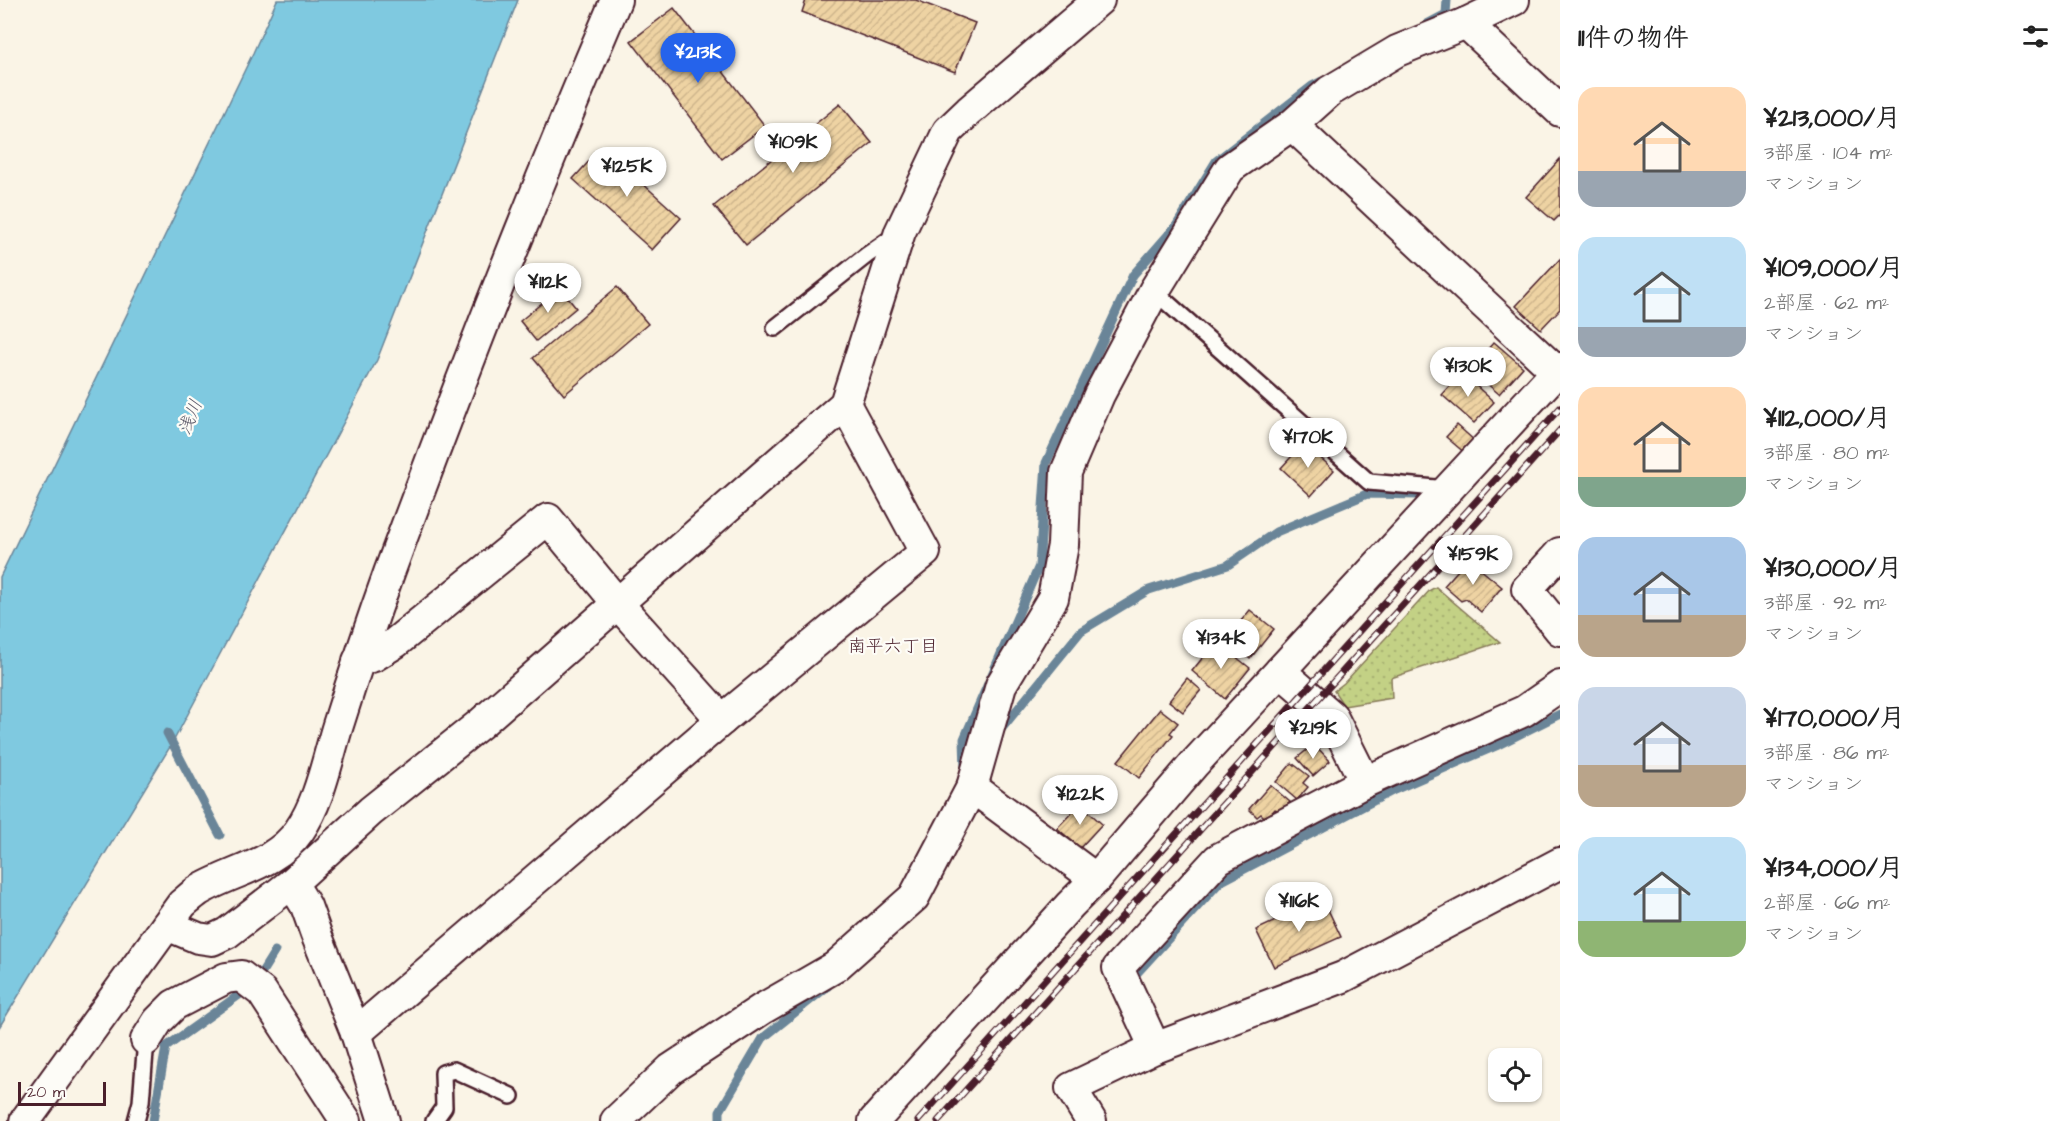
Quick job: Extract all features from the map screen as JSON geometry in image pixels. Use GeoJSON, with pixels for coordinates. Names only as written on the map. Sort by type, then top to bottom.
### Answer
{"type":"FeatureCollection","features":[{"type":"Feature","properties":{"kind":"street"},"geometry":{"type":"LineString","coordinates":[[25,1121],[182,904],[196,892],[266,860],[286,846],[299,832],[316,795],[358,661],[488,312],[616,0]]}},
{"type":"Feature","properties":{"kind":"street"},"geometry":{"type":"LineString","coordinates":[[167,925],[198,938],[212,940],[227,933],[292,883],[372,812],[480,724],[845,404],[900,232],[948,131],[1099,0]]}},
{"type":"Feature","properties":{"kind":"street"},"geometry":{"type":"LineString","coordinates":[[616,1121],[671,1069],[762,1009],[835,967],[914,897],[972,787],[1000,685],[1053,598],[1063,545],[1066,472],[1100,395],[1154,291],[1230,168],[1292,125],[1330,91],[1397,51],[1466,23],[1514,0]]}},
{"type":"Feature","properties":{"kind":"street"},"geometry":{"type":"LineString","coordinates":[[1466,23],[1560,111]]}},
{"type":"Feature","properties":{"kind":"street"},"geometry":{"type":"LineString","coordinates":[[874,1121],[1070,904],[1096,879],[1194,764],[1558,370],[1292,125]]}},
{"type":"Feature","properties":{"kind":"street"},"geometry":{"type":"LineString","coordinates":[[356,1033],[722,720],[925,552],[845,404]]}},
{"type":"Feature","properties":{"kind":"street"},"geometry":{"type":"LineString","coordinates":[[358,661],[374,656],[394,643],[548,519],[618,604],[722,720]]}},
{"type":"Feature","properties":{"kind":"street"},"geometry":{"type":"LineString","coordinates":[[1560,553],[1527,589],[1560,630]]}},
{"type":"Feature","properties":{"kind":"street"},"geometry":{"type":"LineString","coordinates":[[1280,671],[1332,716],[1365,782]]}},
{"type":"Feature","properties":{"kind":"street"},"geometry":{"type":"LineString","coordinates":[[1155,1048],[1118,968],[1218,858],[1365,782],[1524,711],[1560,686]]}},
{"type":"Feature","properties":{"kind":"street"},"geometry":{"type":"LineString","coordinates":[[972,787],[1096,879]]}},
{"type":"Feature","properties":{"kind":"street"},"geometry":{"type":"LineString","coordinates":[[1091,1121],[1071,1088],[1155,1048],[1343,977],[1560,863]]}},
{"type":"Feature","properties":{"kind":"street"},"geometry":{"type":"LineString","coordinates":[[292,883],[306,906],[356,1033],[384,1121]]}},
{"type":"Feature","properties":{"kind":"street"},"geometry":{"type":"LineString","coordinates":[[146,1040],[158,1021],[174,1005],[226,978],[241,976],[262,992],[346,1121]]}},
{"type":"Feature","properties":{"kind":"lane"},"geometry":{"type":"LineString","coordinates":[[775,328],[867,255],[900,232]]}},
{"type":"Feature","properties":{"kind":"lane"},"geometry":{"type":"LineString","coordinates":[[1154,291],[1369,482],[1447,489]]}},
{"type":"Feature","properties":{"kind":"lane"},"geometry":{"type":"LineString","coordinates":[[136,1121],[141,1102],[146,1040]]}},
{"type":"Feature","properties":{"kind":"lane"},"geometry":{"type":"LineString","coordinates":[[434,1121],[444,1107],[443,1073],[454,1070],[511,1096]]}},
{"type":"Feature","properties":{"kind":"green space"},"geometry":{"type":"Polygon","coordinates":[[[1436,587],[1500,642],[1391,678],[1392,698],[1344,706],[1334,691],[1430,590],[1436,587]]]}},
{"type":"Feature","properties":{"kind":"water","name":"浅川"},"geometry":{"type":"Polygon","coordinates":[[[277,0],[518,0],[377,360],[173,742],[0,1026],[0,577],[277,0]]]}},
{"type":"Feature","properties":{"kind":"building"},"geometry":{"type":"Polygon","coordinates":[[[806,0],[916,0],[975,23],[955,72],[802,12],[806,0]]]}},
{"type":"Feature","properties":{"kind":"building"},"geometry":{"type":"Polygon","coordinates":[[[674,8],[765,126],[722,159],[631,41],[674,8]]]}},
{"type":"Feature","properties":{"kind":"building"},"geometry":{"type":"Polygon","coordinates":[[[840,104],[872,143],[746,245],[714,206],[840,104]]]}},
{"type":"Feature","properties":{"kind":"building"},"geometry":{"type":"Polygon","coordinates":[[[602,147],[681,218],[652,250],[573,179],[602,147]]]}},
{"type":"Feature","properties":{"kind":"building"},"geometry":{"type":"Polygon","coordinates":[[[1560,159],[1560,215],[1554,221],[1526,197],[1560,159]]]}},
{"type":"Feature","properties":{"kind":"building"},"geometry":{"type":"Polygon","coordinates":[[[1560,259],[1560,309],[1541,329],[1516,306],[1560,259]]]}},
{"type":"Feature","properties":{"kind":"building"},"geometry":{"type":"Polygon","coordinates":[[[617,287],[648,324],[564,395],[533,358],[617,287]]]}},
{"type":"Feature","properties":{"kind":"building"},"geometry":{"type":"Polygon","coordinates":[[[560,288],[576,308],[536,341],[520,321],[560,288]]]}},
{"type":"Feature","properties":{"kind":"building"},"geometry":{"type":"Polygon","coordinates":[[[1494,342],[1523,367],[1499,394],[1470,369],[1494,342]]]}},
{"type":"Feature","properties":{"kind":"building"},"geometry":{"type":"Polygon","coordinates":[[[1462,373],[1494,402],[1474,423],[1442,395],[1462,373]]]}},
{"type":"Feature","properties":{"kind":"building"},"geometry":{"type":"Polygon","coordinates":[[[1457,425],[1476,442],[1466,454],[1446,437],[1457,425]]]}},
{"type":"Feature","properties":{"kind":"building"},"geometry":{"type":"Polygon","coordinates":[[[1304,443],[1334,470],[1311,496],[1281,468],[1304,443]]]}},
{"type":"Feature","properties":{"kind":"building"},"geometry":{"type":"Polygon","coordinates":[[[1468,559],[1502,587],[1481,612],[1466,599],[1461,601],[1444,586],[1468,559]]]}},
{"type":"Feature","properties":{"kind":"building"},"geometry":{"type":"Polygon","coordinates":[[[1250,610],[1274,629],[1250,659],[1226,639],[1250,610]]]}},
{"type":"Feature","properties":{"kind":"building"},"geometry":{"type":"Polygon","coordinates":[[[1216,641],[1250,668],[1225,699],[1192,671],[1216,641]]]}},
{"type":"Feature","properties":{"kind":"building"},"geometry":{"type":"Polygon","coordinates":[[[1187,678],[1201,690],[1183,712],[1169,701],[1187,678]]]}},
{"type":"Feature","properties":{"kind":"building"},"geometry":{"type":"Polygon","coordinates":[[[1160,709],[1178,723],[1170,733],[1173,735],[1139,778],[1118,761],[1160,709]]]}},
{"type":"Feature","properties":{"kind":"building"},"geometry":{"type":"Polygon","coordinates":[[[1314,744],[1330,761],[1313,776],[1297,758],[1314,744]]]}},
{"type":"Feature","properties":{"kind":"building"},"geometry":{"type":"Polygon","coordinates":[[[1292,763],[1309,776],[1303,783],[1308,787],[1297,800],[1276,782],[1292,763]]]}},
{"type":"Feature","properties":{"kind":"building"},"geometry":{"type":"Polygon","coordinates":[[[1270,785],[1290,802],[1281,811],[1275,809],[1266,819],[1261,814],[1257,817],[1249,809],[1270,785]]]}},
{"type":"Feature","properties":{"kind":"building"},"geometry":{"type":"Polygon","coordinates":[[[1080,804],[1102,824],[1080,848],[1057,828],[1080,804]]]}},
{"type":"Feature","properties":{"kind":"building"},"geometry":{"type":"Polygon","coordinates":[[[1323,899],[1341,937],[1274,967],[1256,930],[1323,899]]]}},
{"type":"Feature","properties":{"kind":"waterway"},"geometry":{"type":"LineString","coordinates":[[1427,24],[1446,14],[1447,0]]}},
{"type":"Feature","properties":{"kind":"waterway"},"geometry":{"type":"LineString","coordinates":[[965,770],[964,739],[1039,566],[1046,463],[1133,275],[1176,226],[1216,161],[1312,86],[1322,81]]}},
{"type":"Feature","properties":{"kind":"waterway"},"geometry":{"type":"LineString","coordinates":[[999,732],[1081,631],[1149,590],[1228,565],[1276,532],[1367,494],[1419,495]]}},
{"type":"Feature","properties":{"kind":"waterway"},"geometry":{"type":"LineString","coordinates":[[1137,973],[1220,882],[1394,790],[1498,745],[1560,714]]}},
{"type":"Feature","properties":{"kind":"waterway"},"geometry":{"type":"LineString","coordinates":[[167,733],[220,835]]}},
{"type":"Feature","properties":{"kind":"waterway"},"geometry":{"type":"LineString","coordinates":[[262,972],[275,951]]}},
{"type":"Feature","properties":{"kind":"waterway"},"geometry":{"type":"LineString","coordinates":[[720,1121],[720,1111],[763,1038],[828,986]]}},
{"type":"Feature","properties":{"kind":"waterway"},"geometry":{"type":"LineString","coordinates":[[153,1121],[166,1047],[239,995]]}},
{"type":"Feature","properties":{"kind":"railway"},"geometry":{"type":"LineString","coordinates":[[918,1121],[1560,408]]}},
{"type":"Feature","properties":{"kind":"railway"},"geometry":{"type":"LineString","coordinates":[[938,1121],[1560,430]]}},
{"type":"Feature","properties":{"kind":"district","name":"南平六丁目"},"geometry":{"type":"Point","coordinates":[893,646]}}]}
